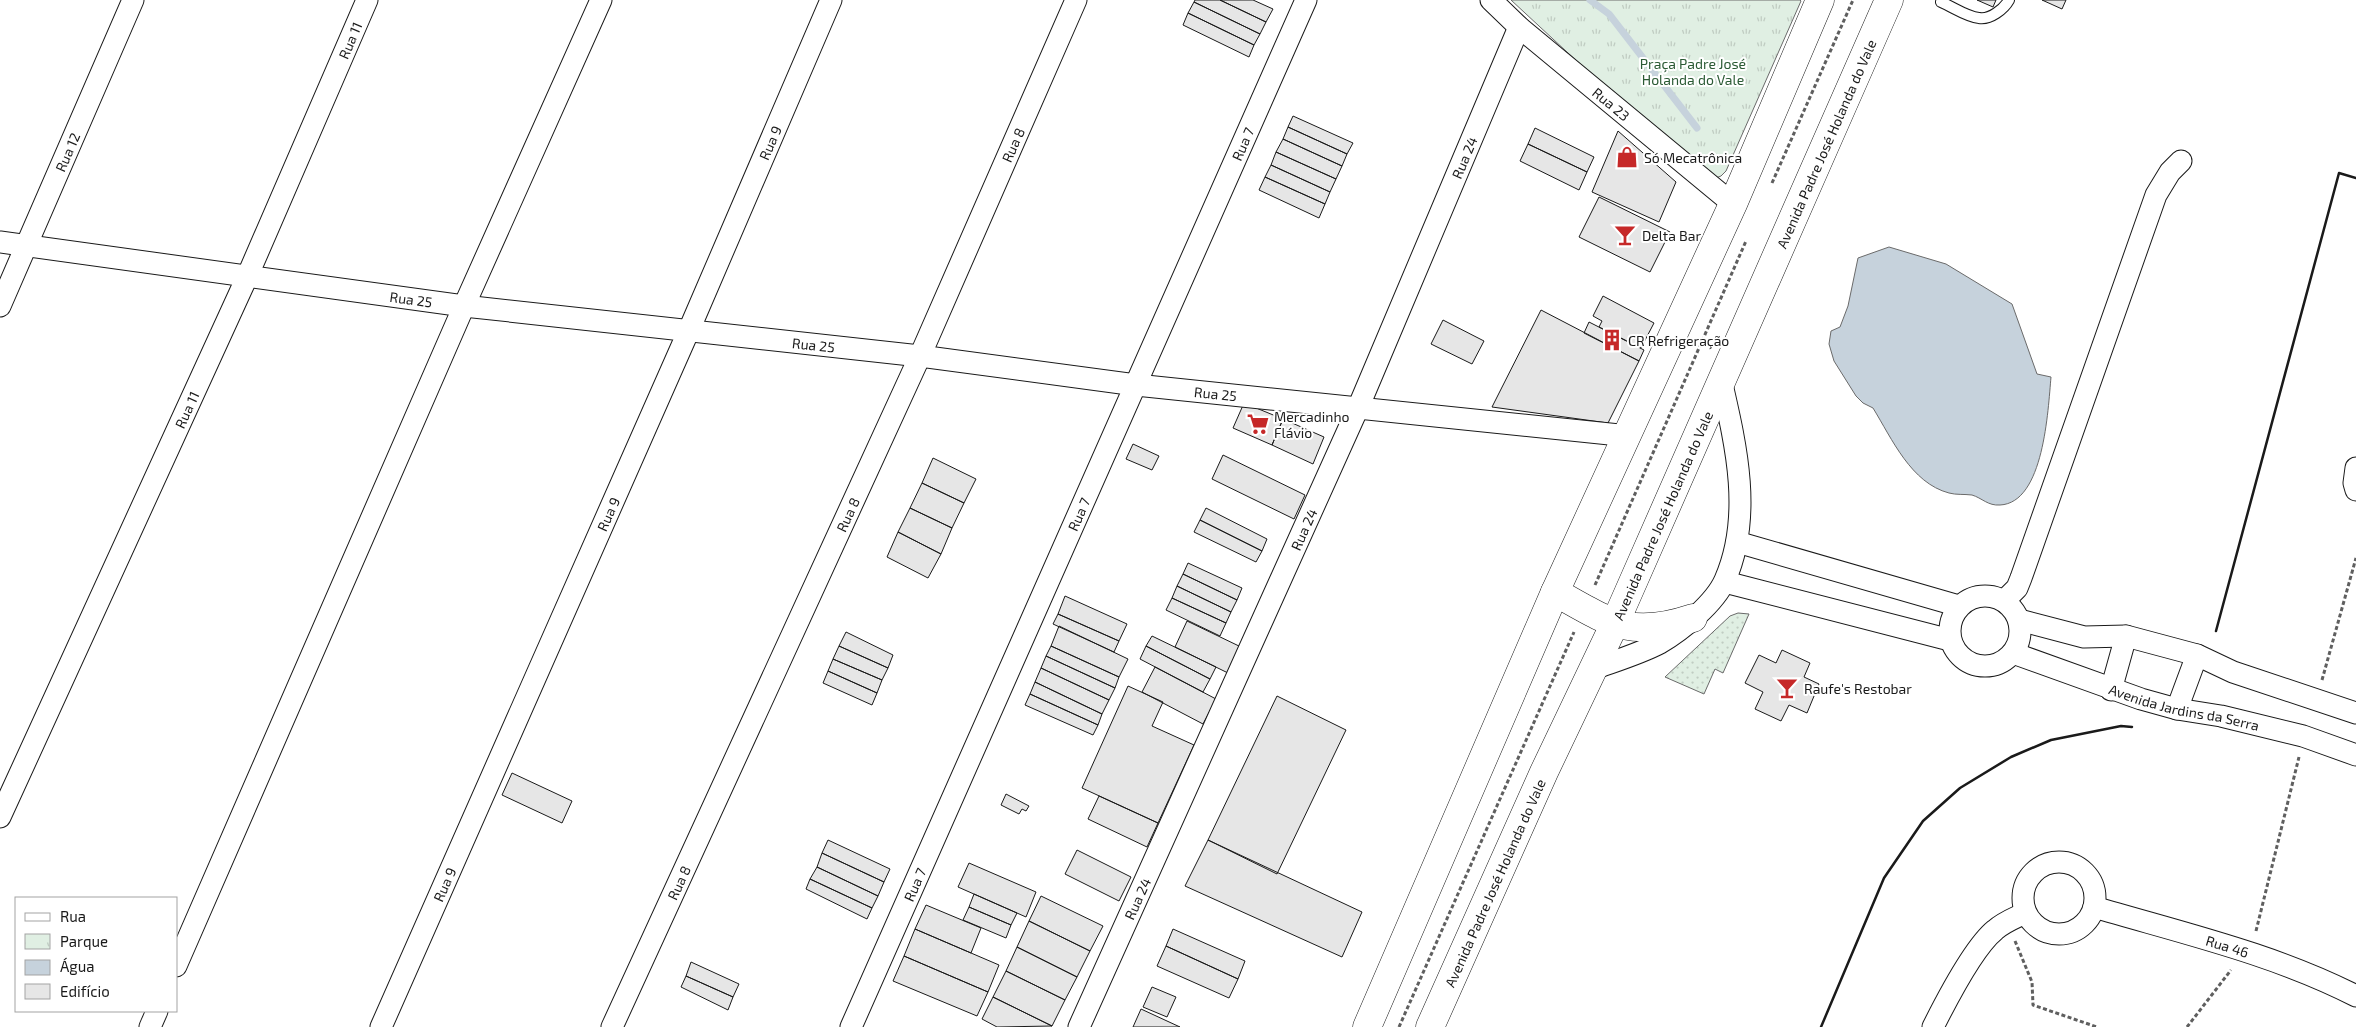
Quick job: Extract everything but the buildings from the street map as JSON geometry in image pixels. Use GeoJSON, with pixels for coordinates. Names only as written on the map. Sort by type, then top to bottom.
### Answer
{"type":"FeatureCollection","features":[{"type":"Feature","properties":{"kind":"main road","name":"Avenida Padre José Holanda do Vale"},"geometry":{"type":"LineString","coordinates":[[1430,1027],[1615,623],[1889,0]]}},
{"type":"Feature","properties":{"kind":"main road"},"geometry":{"type":"LineString","coordinates":[[1367,1027],[1556,592],[1733,204],[1817,2]]}},
{"type":"Feature","properties":{"kind":"main road"},"geometry":{"type":"LineString","coordinates":[[1556,592],[1615,623],[1633,628],[1652,629],[1669,626],[1693,618]]}},
{"type":"Feature","properties":{"kind":"street","name":"Rua 12"},"geometry":{"type":"LineString","coordinates":[[0,306],[132,0]]}},
{"type":"Feature","properties":{"kind":"street","name":"Rua 11"},"geometry":{"type":"LineString","coordinates":[[0,817],[247,277],[366,0]]}},
{"type":"Feature","properties":{"kind":"street"},"geometry":{"type":"LineString","coordinates":[[178,961],[464,306],[601,0]]}},
{"type":"Feature","properties":{"kind":"street","name":"Rua 9"},"geometry":{"type":"LineString","coordinates":[[381,1027],[689,330],[831,0]]}},
{"type":"Feature","properties":{"kind":"street","name":"Rua 8"},"geometry":{"type":"LineString","coordinates":[[612,1027],[920,356],[1076,0]]}},
{"type":"Feature","properties":{"kind":"street","name":"Rua 7"},"geometry":{"type":"LineString","coordinates":[[850,1027],[1306,0]]}},
{"type":"Feature","properties":{"kind":"street","name":"Rua 23"},"geometry":{"type":"LineString","coordinates":[[1491,0],[1519,26],[1733,204]]}},
{"type":"Feature","properties":{"kind":"street","name":"Rua 24"},"geometry":{"type":"LineString","coordinates":[[1079,1027],[1358,408],[1519,26]]}},
{"type":"Feature","properties":{"kind":"street"},"geometry":{"type":"LineString","coordinates":[[2004,601],[2017,588],[2021,578],[2156,195],[2170,172],[2181,161]]}},
{"type":"Feature","properties":{"kind":"street","name":"Rua 25"},"geometry":{"type":"LineString","coordinates":[[0,242],[464,306],[920,356],[1136,385],[1628,436]]}},
{"type":"Feature","properties":{"kind":"street"},"geometry":{"type":"LineString","coordinates":[[1593,669],[1659,644],[1693,618],[1724,582],[1737,542],[1740,506],[1735,438],[1721,380]]}},
{"type":"Feature","properties":{"kind":"street"},"geometry":{"type":"LineString","coordinates":[[2356,468],[2354,483],[2356,490]]}},
{"type":"Feature","properties":{"kind":"street"},"geometry":{"type":"LineString","coordinates":[[1737,542],[1959,606]]}},
{"type":"Feature","properties":{"kind":"street"},"geometry":{"type":"LineString","coordinates":[[1724,582],[1950,640]]}},
{"type":"Feature","properties":{"kind":"street"},"geometry":{"type":"LineString","coordinates":[[1981,596],[1993,597],[2004,601],[2019,620],[2019,643],[2013,654],[1994,666],[1972,665],[1955,651],[1950,640],[1949,628],[1952,616],[1959,606],[1969,599],[1981,596]]}},
{"type":"Feature","properties":{"kind":"street"},"geometry":{"type":"LineString","coordinates":[[2019,620],[2084,637],[2126,636],[2197,655],[2233,672],[2356,714]]}},
{"type":"Feature","properties":{"kind":"street"},"geometry":{"type":"LineString","coordinates":[[2111,690],[2126,636]]}},
{"type":"Feature","properties":{"kind":"street","name":"Avenida Jardins da Serra"},"geometry":{"type":"LineString","coordinates":[[2013,654],[2111,690],[2177,709],[2221,716],[2304,736],[2356,755]]}},
{"type":"Feature","properties":{"kind":"street"},"geometry":{"type":"LineString","coordinates":[[2177,709],[2197,655]]}},
{"type":"Feature","properties":{"kind":"street"},"geometry":{"type":"LineString","coordinates":[[1933,1027],[1981,944],[1994,930],[2016,917],[2022,902],[2025,884],[2032,874],[2041,866],[2052,862],[2076,866],[2085,873],[2092,883],[2095,894],[2094,907],[2090,918],[2082,927],[2071,933],[2059,935],[2047,933],[2016,917]]}},
{"type":"Feature","properties":{"kind":"street","name":"Rua 46"},"geometry":{"type":"LineString","coordinates":[[2094,907],[2243,950],[2322,979],[2356,996]]}},
{"type":"Feature","properties":{"kind":"street"},"geometry":{"type":"LineString","coordinates":[[150,1027],[157,1012]]}},
{"type":"Feature","properties":{"kind":"lane"},"geometry":{"type":"LineString","coordinates":[[1940,1],[1980,19],[1991,16],[2006,7],[2009,0]]}},
{"type":"Feature","properties":{"kind":"path"},"geometry":{"type":"LineString","coordinates":[[1769,191],[1853,0]]}},
{"type":"Feature","properties":{"kind":"path"},"geometry":{"type":"LineString","coordinates":[[1399,1027],[1749,236]]}},
{"type":"Feature","properties":{"kind":"path"},"geometry":{"type":"LineString","coordinates":[[2316,699],[2356,558]]}},
{"type":"Feature","properties":{"kind":"path"},"geometry":{"type":"LineString","coordinates":[[2187,1027],[2224,979],[2256,930],[2304,736]]}},
{"type":"Feature","properties":{"kind":"path"},"geometry":{"type":"LineString","coordinates":[[2016,917],[2032,982],[2033,1005],[2096,1027]]}},
{"type":"Feature","properties":{"kind":"green space","name":"Praça Padre José Holanda do Vale"},"geometry":{"type":"Polygon","coordinates":[[[1511,0],[1801,1],[1726,171],[1721,176],[1713,179],[1694,170],[1511,0]]]}},
{"type":"Feature","properties":{"kind":"green space"},"geometry":{"type":"Polygon","coordinates":[[[1738,613],[1749,614],[1723,673],[1715,669],[1704,694],[1665,677],[1730,616],[1738,613]]]}},
{"type":"Feature","properties":{"kind":"water"},"geometry":{"type":"Polygon","coordinates":[[[1889,247],[1946,264],[2012,304],[2037,374],[2051,377],[2041,453],[2035,472],[2026,489],[2015,500],[2000,505],[1992,504],[1972,495],[1949,493],[1936,488],[1924,480],[1913,470],[1895,446],[1873,408],[1863,403],[1856,396],[1834,361],[1829,344],[1831,331],[1840,327],[1848,306],[1858,258],[1889,247]]]}},
{"type":"Feature","properties":{"kind":"waterway"},"geometry":{"type":"LineString","coordinates":[[1590,0],[1609,14],[1697,128]]}},
{"type":"Feature","properties":{"kind":"wall"},"geometry":{"type":"LineString","coordinates":[[2216,631],[2339,173],[2356,178]]}},
{"type":"Feature","properties":{"kind":"wall"},"geometry":{"type":"LineString","coordinates":[[1821,1027],[1884,878],[1923,821],[1960,788],[2011,757],[2051,740],[2121,726],[2132,727]]}},
{"type":"Feature","properties":{"kind":"place","name":"Só Mecatrônica"},"geometry":{"type":"Point","coordinates":[1627,157]}},
{"type":"Feature","properties":{"kind":"place","name":"Delta Bar"},"geometry":{"type":"Point","coordinates":[1625,235]}},
{"type":"Feature","properties":{"kind":"place","name":"CR Refrigeração"},"geometry":{"type":"Point","coordinates":[1612,340]}},
{"type":"Feature","properties":{"kind":"place","name":"Mercadinho Flávio"},"geometry":{"type":"Point","coordinates":[1258,424]}},
{"type":"Feature","properties":{"kind":"place","name":"Raufe's Restobar"},"geometry":{"type":"Point","coordinates":[1787,688]}}]}
